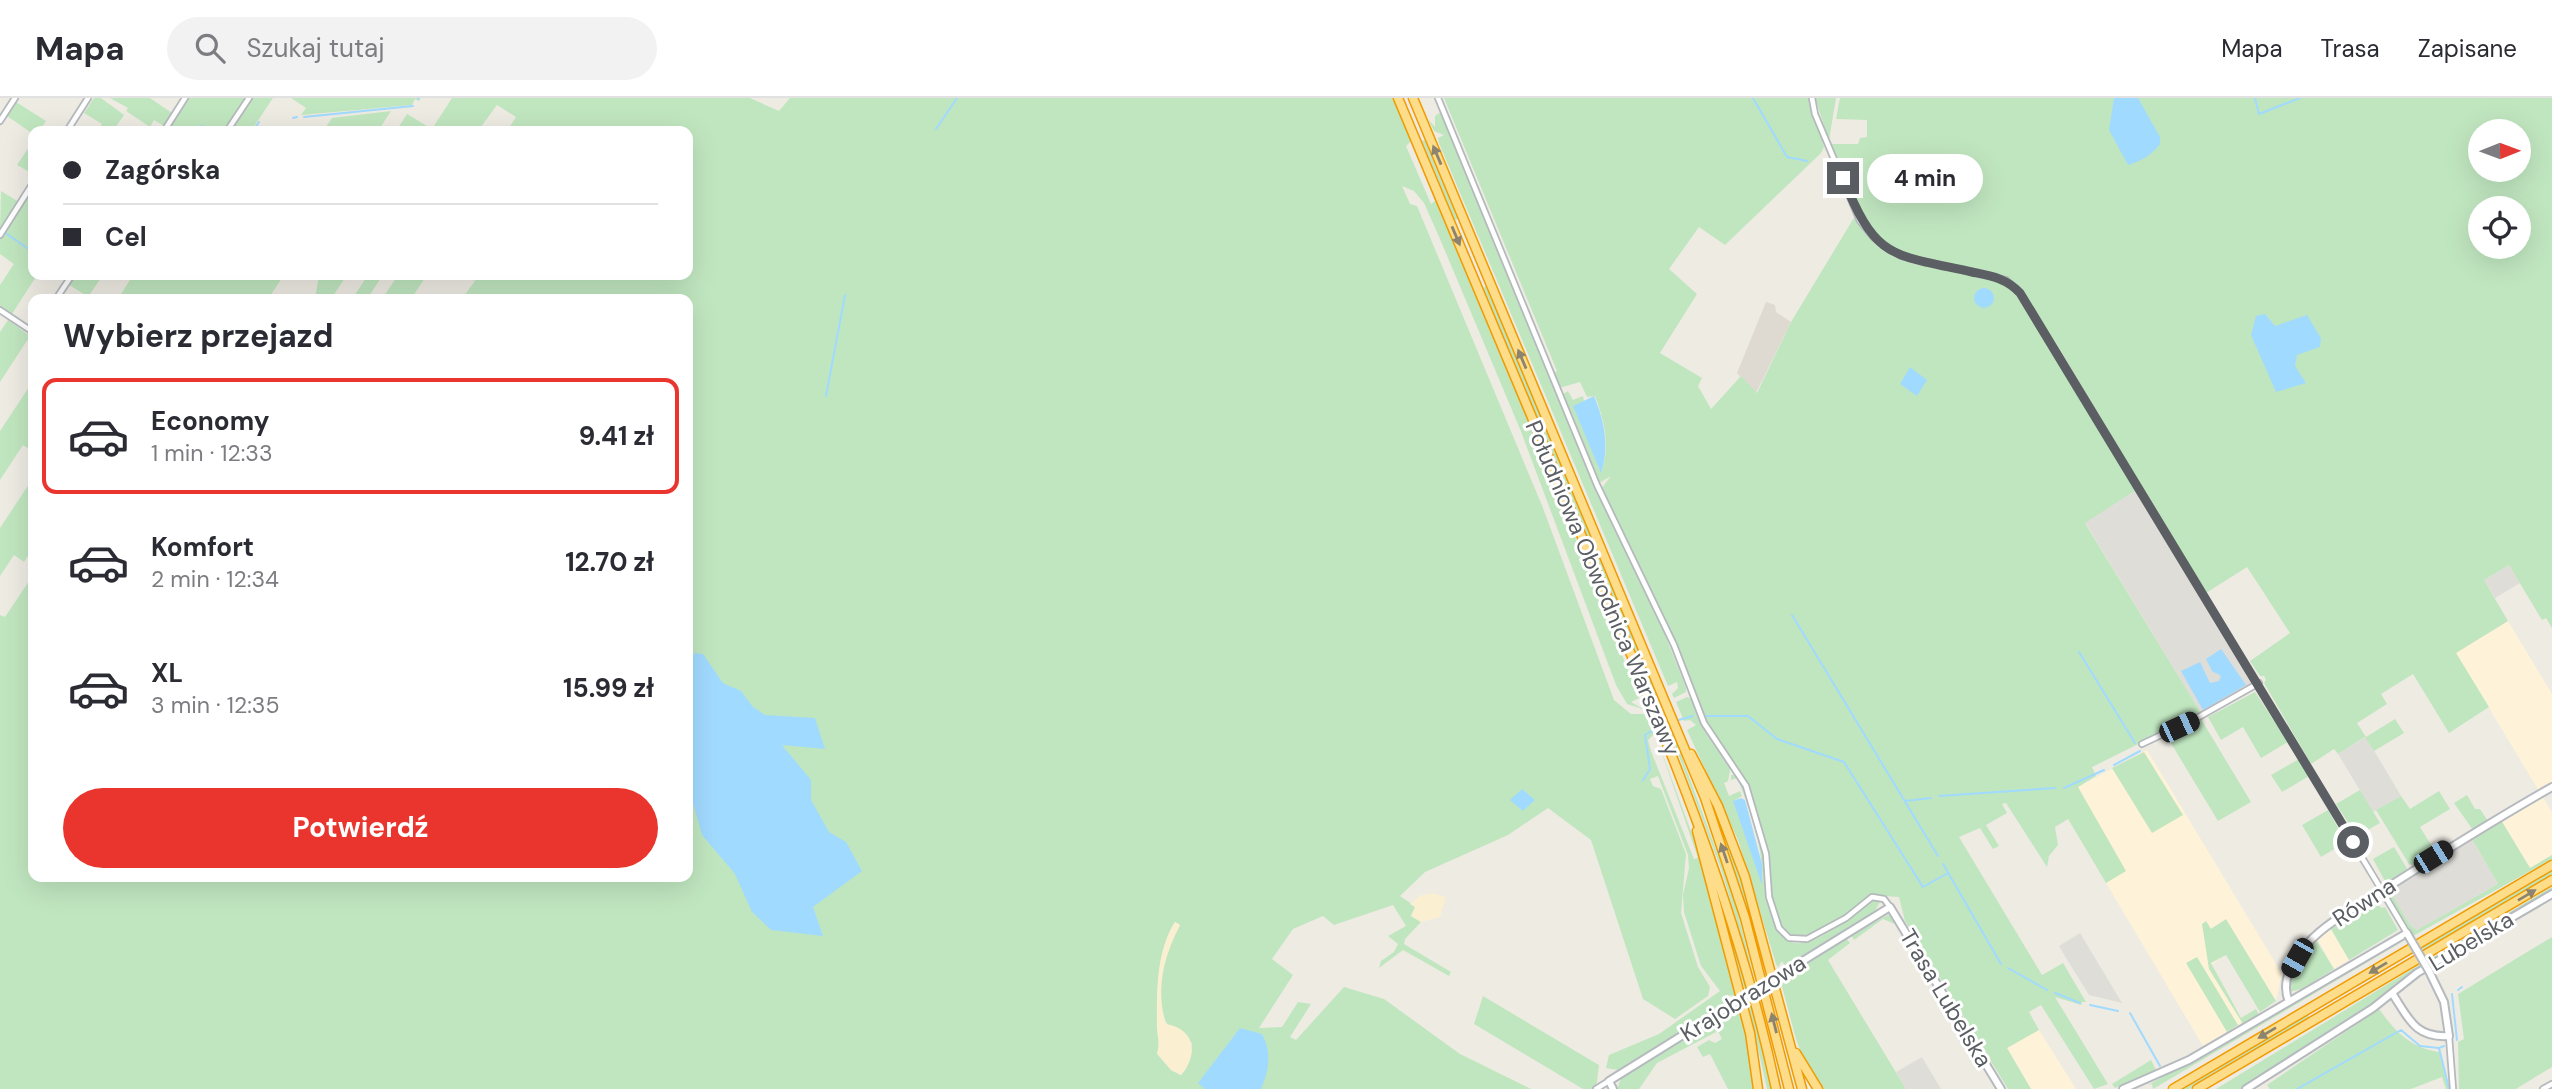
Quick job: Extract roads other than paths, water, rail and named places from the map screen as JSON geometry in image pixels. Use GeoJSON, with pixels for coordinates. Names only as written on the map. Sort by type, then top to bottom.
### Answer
{"type":"FeatureCollection","features":[{"type":"Feature","properties":{"kind":"highway","name":"Południowa Obwodnica Warszawy"},"geometry":{"type":"LineString","coordinates":[[1398,98],[1680,771],[1727,903],[1757,1008],[1776,1089]]}},
{"type":"Feature","properties":{"kind":"highway","name":"Południowa Obwodnica Warszawy"},"geometry":{"type":"LineString","coordinates":[[1413,98],[1679,734],[1738,895],[1789,1089]]}},
{"type":"Feature","properties":{"kind":"highway"},"geometry":{"type":"LineString","coordinates":[[1679,734],[1718,806],[1741,865],[1760,925],[1802,1089]]}},
{"type":"Feature","properties":{"kind":"highway"},"geometry":{"type":"LineString","coordinates":[[1680,771],[1759,1059],[1763,1089]]}},
{"type":"Feature","properties":{"kind":"highway"},"geometry":{"type":"LineString","coordinates":[[2173,1089],[2552,865]]}},
{"type":"Feature","properties":{"kind":"highway"},"geometry":{"type":"LineString","coordinates":[[2197,1089],[2552,880]]}},
{"type":"Feature","properties":{"kind":"highway"},"geometry":{"type":"LineString","coordinates":[[1745,1012],[1754,1051],[1758,1089]]}},
{"type":"Feature","properties":{"kind":"highway"},"geometry":{"type":"LineString","coordinates":[[1787,1032],[1804,1071],[1818,1089]]}},
{"type":"Feature","properties":{"kind":"street"},"geometry":{"type":"LineString","coordinates":[[0,121],[15,98]]}},
{"type":"Feature","properties":{"kind":"street"},"geometry":{"type":"LineString","coordinates":[[69,126],[88,98]]}},
{"type":"Feature","properties":{"kind":"street"},"geometry":{"type":"LineString","coordinates":[[167,126],[185,98]]}},
{"type":"Feature","properties":{"kind":"street"},"geometry":{"type":"LineString","coordinates":[[230,126],[249,98]]}},
{"type":"Feature","properties":{"kind":"street"},"geometry":{"type":"LineString","coordinates":[[1437,98],[1597,485],[1674,645],[1704,723],[1746,786],[1766,854],[1769,897],[1779,928],[1789,938],[1802,940],[1843,920],[1872,897],[1884,899],[1890,907]]}},
{"type":"Feature","properties":{"kind":"street"},"geometry":{"type":"LineString","coordinates":[[1812,98],[1815,114],[1860,221],[1874,238],[1901,256],[2006,280],[2020,293],[2259,683],[2429,971],[2444,1002],[2453,1089]]}},
{"type":"Feature","properties":{"kind":"street"},"geometry":{"type":"LineString","coordinates":[[0,235],[28,191]]}},
{"type":"Feature","properties":{"kind":"street"},"geometry":{"type":"LineString","coordinates":[[0,310],[28,329]]}},
{"type":"Feature","properties":{"kind":"street"},"geometry":{"type":"LineString","coordinates":[[2142,744],[2197,718],[2259,683]]}},
{"type":"Feature","properties":{"kind":"street","name":"Równa"},"geometry":{"type":"LineString","coordinates":[[2289,1002],[2285,986],[2287,975],[2306,945],[2324,929],[2411,871],[2552,787]]}},
{"type":"Feature","properties":{"kind":"street","name":"Lubelska"},"geometry":{"type":"LineString","coordinates":[[2392,993],[2421,971],[2552,894]]}},
{"type":"Feature","properties":{"kind":"street","name":"Krajobrazowa"},"geometry":{"type":"LineString","coordinates":[[1597,1089],[1890,907]]}},
{"type":"Feature","properties":{"kind":"street","name":"Trasa Lubelska"},"geometry":{"type":"LineString","coordinates":[[1890,907],[2001,1089]]}},
{"type":"Feature","properties":{"kind":"street"},"geometry":{"type":"LineString","coordinates":[[2123,1089],[2189,1060],[2407,934]]}},
{"type":"Feature","properties":{"kind":"street"},"geometry":{"type":"LineString","coordinates":[[2246,1089],[2392,993],[2420,1031],[2431,1037],[2449,1036]]}},
{"type":"Feature","properties":{"kind":"street"},"geometry":{"type":"LineString","coordinates":[[1609,1081],[1612,1089]]}},
{"type":"Feature","properties":{"kind":"street"},"geometry":{"type":"LineString","coordinates":[[2543,1089],[2552,1084]]}},
{"type":"Feature","properties":{"kind":"water"},"geometry":{"type":"Polygon","coordinates":[[[2114,98],[2138,98],[2160,137],[2160,144],[2153,151],[2128,165],[2109,130],[2114,98]]]}},
{"type":"Feature","properties":{"kind":"water"},"geometry":{"type":"Polygon","coordinates":[[[1980,288],[1988,288],[1994,298],[1988,308],[1980,308],[1974,302],[1974,294],[1980,288]]]}},
{"type":"Feature","properties":{"kind":"water"},"geometry":{"type":"Polygon","coordinates":[[[2265,314],[2275,326],[2307,315],[2321,338],[2320,347],[2297,355],[2295,366],[2306,383],[2276,392],[2251,335],[2256,316],[2265,314]]]}},
{"type":"Feature","properties":{"kind":"water"},"geometry":{"type":"Polygon","coordinates":[[[1910,367],[1927,380],[1917,396],[1900,384],[1910,367]]]}},
{"type":"Feature","properties":{"kind":"water"},"geometry":{"type":"Polygon","coordinates":[[[1594,396],[1605,434],[1601,473],[1573,406],[1594,396]]]}},
{"type":"Feature","properties":{"kind":"water"},"geometry":{"type":"Polygon","coordinates":[[[2221,649],[2246,685],[2203,710],[2181,671],[2200,662],[2210,683],[2219,681],[2221,676],[2212,671],[2206,659],[2221,649]]]}},
{"type":"Feature","properties":{"kind":"water"},"geometry":{"type":"Polygon","coordinates":[[[694,653],[703,654],[723,683],[741,691],[753,707],[765,715],[815,718],[825,749],[782,745],[811,780],[811,800],[829,832],[846,842],[862,871],[813,907],[823,936],[771,930],[752,912],[735,874],[702,835],[693,803],[694,653]]]}},
{"type":"Feature","properties":{"kind":"water"},"geometry":{"type":"Polygon","coordinates":[[[1522,789],[1535,800],[1523,811],[1510,800],[1522,789]]]}},
{"type":"Feature","properties":{"kind":"water"},"geometry":{"type":"Polygon","coordinates":[[[1741,798],[1745,800],[1762,864],[1762,885],[1733,801],[1741,798]]]}},
{"type":"Feature","properties":{"kind":"water"},"geometry":{"type":"Polygon","coordinates":[[[1240,1028],[1262,1034],[1265,1041],[1268,1062],[1261,1089],[1205,1089],[1198,1083],[1240,1028]]]}},
{"type":"Feature","properties":{"kind":"waterway"},"geometry":{"type":"LineString","coordinates":[[936,129],[957,98]]}},
{"type":"Feature","properties":{"kind":"waterway"},"geometry":{"type":"LineString","coordinates":[[1753,98],[1787,157],[1807,161]]}},
{"type":"Feature","properties":{"kind":"waterway"},"geometry":{"type":"LineString","coordinates":[[2255,98],[2259,114],[2300,98]]}},
{"type":"Feature","properties":{"kind":"waterway"},"geometry":{"type":"LineString","coordinates":[[304,117],[413,106]]}},
{"type":"Feature","properties":{"kind":"waterway"},"geometry":{"type":"LineString","coordinates":[[293,118],[297,117]]}},
{"type":"Feature","properties":{"kind":"waterway"},"geometry":{"type":"LineString","coordinates":[[256,126],[259,122]]}},
{"type":"Feature","properties":{"kind":"waterway"},"geometry":{"type":"LineString","coordinates":[[4,232],[28,249]]}},
{"type":"Feature","properties":{"kind":"waterway"},"geometry":{"type":"LineString","coordinates":[[826,396],[845,295]]}},
{"type":"Feature","properties":{"kind":"waterway"},"geometry":{"type":"LineString","coordinates":[[1792,615],[1938,856]]}},
{"type":"Feature","properties":{"kind":"waterway"},"geometry":{"type":"LineString","coordinates":[[2079,652],[2135,743]]}},
{"type":"Feature","properties":{"kind":"waterway"},"geometry":{"type":"LineString","coordinates":[[1675,721],[1693,716]]}},
{"type":"Feature","properties":{"kind":"waterway"},"geometry":{"type":"LineString","coordinates":[[1705,716],[1748,716],[1777,739],[1844,762],[1923,887],[1948,873]]}},
{"type":"Feature","properties":{"kind":"waterway"},"geometry":{"type":"LineString","coordinates":[[1643,780],[1650,769],[1645,735],[1657,728]]}},
{"type":"Feature","properties":{"kind":"waterway"},"geometry":{"type":"LineString","coordinates":[[2114,765],[2140,751]]}},
{"type":"Feature","properties":{"kind":"waterway"},"geometry":{"type":"LineString","coordinates":[[2064,788],[2104,770]]}},
{"type":"Feature","properties":{"kind":"waterway"},"geometry":{"type":"LineString","coordinates":[[1939,796],[2055,788]]}},
{"type":"Feature","properties":{"kind":"waterway"},"geometry":{"type":"LineString","coordinates":[[1905,801],[1931,798]]}},
{"type":"Feature","properties":{"kind":"waterway"},"geometry":{"type":"LineString","coordinates":[[1943,864],[2001,964]]}},
{"type":"Feature","properties":{"kind":"waterway"},"geometry":{"type":"LineString","coordinates":[[2008,968],[2047,990]]}},
{"type":"Feature","properties":{"kind":"waterway"},"geometry":{"type":"LineString","coordinates":[[2458,990],[2462,987]]}},
{"type":"Feature","properties":{"kind":"waterway"},"geometry":{"type":"LineString","coordinates":[[2055,993],[2080,1003]]}},
{"type":"Feature","properties":{"kind":"waterway"},"geometry":{"type":"LineString","coordinates":[[2452,994],[2457,1040]]}},
{"type":"Feature","properties":{"kind":"waterway"},"geometry":{"type":"LineString","coordinates":[[2090,1005],[2118,1011]]}},
{"type":"Feature","properties":{"kind":"waterway"},"geometry":{"type":"LineString","coordinates":[[2130,1013],[2160,1066]]}},
{"type":"Feature","properties":{"kind":"waterway"},"geometry":{"type":"LineString","coordinates":[[2297,1089],[2401,1030],[2420,1046],[2439,1048]]}},
{"type":"Feature","properties":{"kind":"waterway"},"geometry":{"type":"LineString","coordinates":[[2444,1046],[2439,1048],[2449,1089]]}}]}
